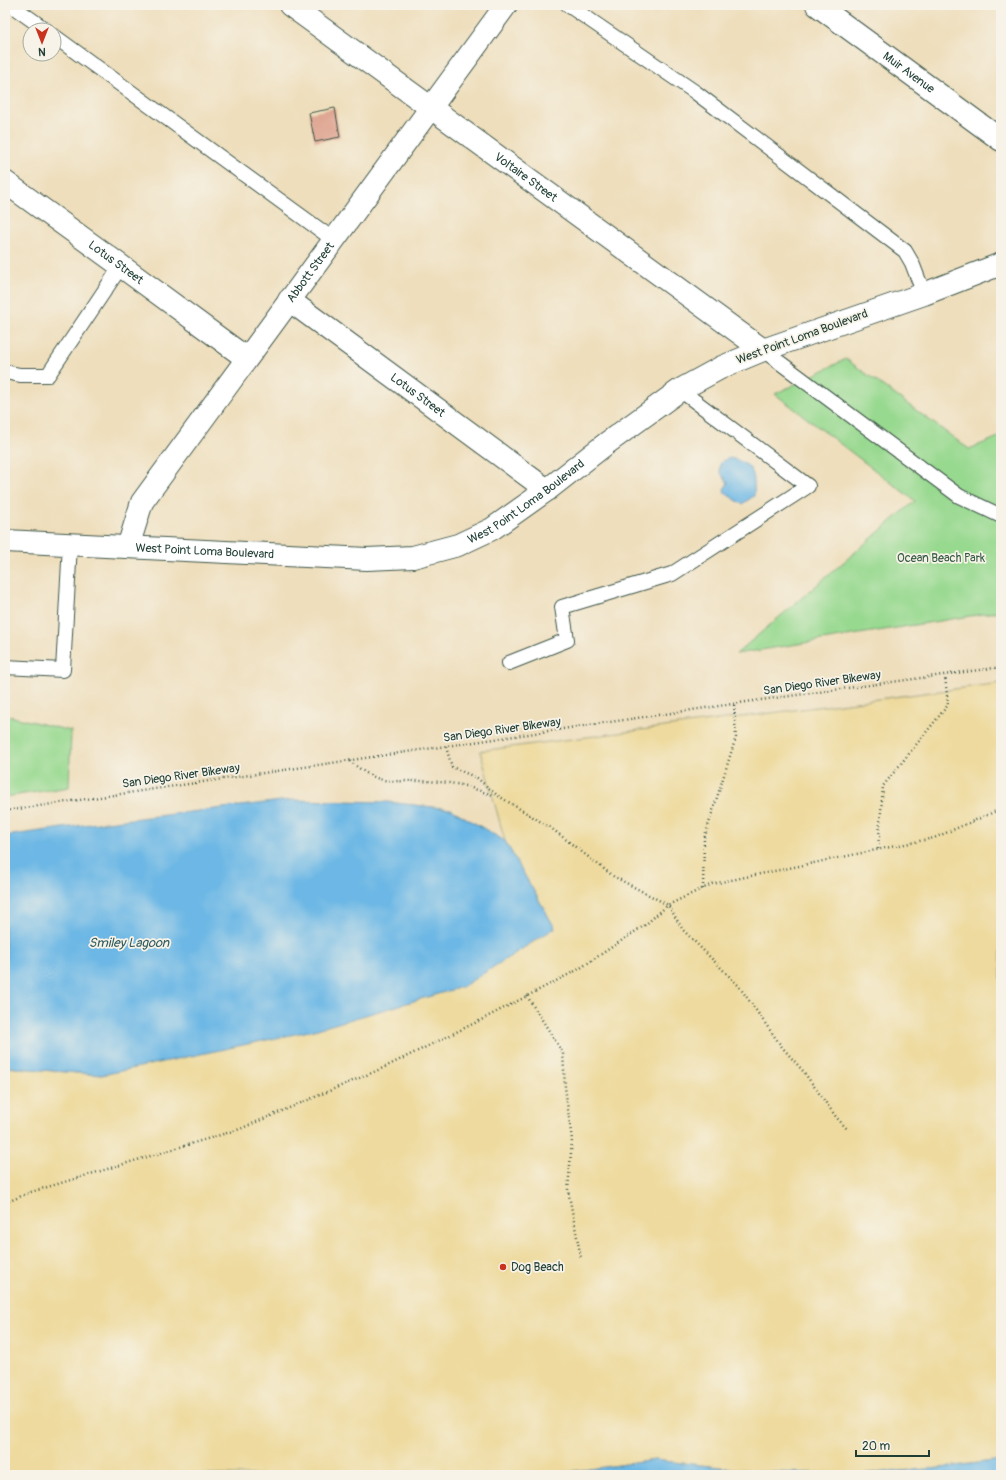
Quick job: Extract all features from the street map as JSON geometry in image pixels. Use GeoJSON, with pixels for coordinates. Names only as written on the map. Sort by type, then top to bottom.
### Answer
{"type":"FeatureCollection","features":[{"type":"Feature","properties":{"kind":"street","name":"Voltaire Street"},"geometry":{"type":"LineString","coordinates":[[290,5],[763,350]]}},
{"type":"Feature","properties":{"kind":"street","name":"Abbott Street"},"geometry":{"type":"LineString","coordinates":[[128,547],[142,502],[506,5]]}},
{"type":"Feature","properties":{"kind":"street","name":"Muir Avenue"},"geometry":{"type":"LineString","coordinates":[[817,5],[1001,140]]}},
{"type":"Feature","properties":{"kind":"street","name":"Lotus Street"},"geometry":{"type":"LineString","coordinates":[[5,182],[246,358]]}},
{"type":"Feature","properties":{"kind":"street","name":"West Point Loma Boulevard"},"geometry":{"type":"LineString","coordinates":[[5,541],[367,559],[413,557],[458,545],[492,529],[547,490],[607,443],[680,390],[722,367],[763,350],[924,294],[1001,264]]}},
{"type":"Feature","properties":{"kind":"street","name":"Lotus Street"},"geometry":{"type":"LineString","coordinates":[[289,300],[547,490]]}},
{"type":"Feature","properties":{"kind":"lane"},"geometry":{"type":"LineString","coordinates":[[11,5],[35,22]]}},
{"type":"Feature","properties":{"kind":"lane"},"geometry":{"type":"LineString","coordinates":[[568,5],[695,92],[905,251],[912,263],[924,294]]}},
{"type":"Feature","properties":{"kind":"lane"},"geometry":{"type":"LineString","coordinates":[[62,42],[334,240]]}},
{"type":"Feature","properties":{"kind":"lane"},"geometry":{"type":"LineString","coordinates":[[5,372],[20,375],[48,375],[121,266]]}},
{"type":"Feature","properties":{"kind":"lane"},"geometry":{"type":"LineString","coordinates":[[763,350],[959,496],[1001,516]]}},
{"type":"Feature","properties":{"kind":"lane"},"geometry":{"type":"LineString","coordinates":[[509,663],[567,640],[562,607],[672,574],[808,486],[680,390]]}},
{"type":"Feature","properties":{"kind":"lane"},"geometry":{"type":"LineString","coordinates":[[5,667],[63,670],[70,544]]}},
{"type":"Feature","properties":{"kind":"path","name":"San Diego River Bikeway"},"geometry":{"type":"LineString","coordinates":[[5,811],[734,704],[1001,668]]}},
{"type":"Feature","properties":{"kind":"path"},"geometry":{"type":"LineString","coordinates":[[878,849],[883,786],[948,705],[944,676]]}},
{"type":"Feature","properties":{"kind":"path"},"geometry":{"type":"LineString","coordinates":[[703,889],[704,839],[736,737],[734,704]]}},
{"type":"Feature","properties":{"kind":"path"},"geometry":{"type":"LineString","coordinates":[[446,747],[452,767],[477,778],[496,795],[551,828],[613,876],[668,905],[683,930],[738,985],[782,1047],[803,1071],[836,1117],[848,1130]]}},
{"type":"Feature","properties":{"kind":"path"},"geometry":{"type":"LineString","coordinates":[[350,760],[357,768],[379,779],[401,782],[417,781],[465,785],[482,793],[496,795]]}},
{"type":"Feature","properties":{"kind":"path"},"geometry":{"type":"LineString","coordinates":[[5,1203],[31,1192],[240,1129],[383,1068],[579,969],[645,925],[668,905],[712,884],[934,838],[1001,809]]}},
{"type":"Feature","properties":{"kind":"path"},"geometry":{"type":"LineString","coordinates":[[527,996],[563,1053],[565,1087],[572,1140],[568,1190],[581,1258]]}},
{"type":"Feature","properties":{"kind":"green space","name":"Ocean Beach Park"},"geometry":{"type":"Polygon","coordinates":[[[846,359],[969,449],[1001,436],[1001,611],[736,654],[915,501],[775,394],[846,359]]]}},
{"type":"Feature","properties":{"kind":"green space"},"geometry":{"type":"Polygon","coordinates":[[[5,715],[71,731],[69,787],[5,797],[5,715]]]}},
{"type":"Feature","properties":{"kind":"sand","name":"Dog Beach"},"geometry":{"type":"Polygon","coordinates":[[[1001,683],[1001,1460],[941,1468],[858,1474],[764,1472],[655,1460],[547,1475],[5,1475],[5,1067],[102,1075],[555,928],[505,841],[480,751],[1001,683]]]}},
{"type":"Feature","properties":{"kind":"water"},"geometry":{"type":"Polygon","coordinates":[[[730,458],[744,463],[753,475],[754,496],[742,504],[725,493],[724,489],[728,483],[720,472],[720,464],[724,460],[730,458]]]}},
{"type":"Feature","properties":{"kind":"water","name":"Smiley Lagoon"},"geometry":{"type":"Polygon","coordinates":[[[290,800],[388,802],[451,809],[505,841],[555,928],[462,987],[314,1030],[102,1075],[5,1067],[5,836],[98,823],[290,800]]]}},
{"type":"Feature","properties":{"kind":"water"},"geometry":{"type":"Polygon","coordinates":[[[655,1460],[764,1472],[858,1474],[941,1468],[1001,1460],[1001,1475],[547,1475],[655,1460]]]}},
{"type":"Feature","properties":{"kind":"building"},"geometry":{"type":"Polygon","coordinates":[[[335,108],[340,137],[315,142],[309,113],[335,108]]]}},
{"type":"Feature","properties":{"kind":"place","name":"Dog Beach"},"geometry":{"type":"Point","coordinates":[503,1267]}}]}
